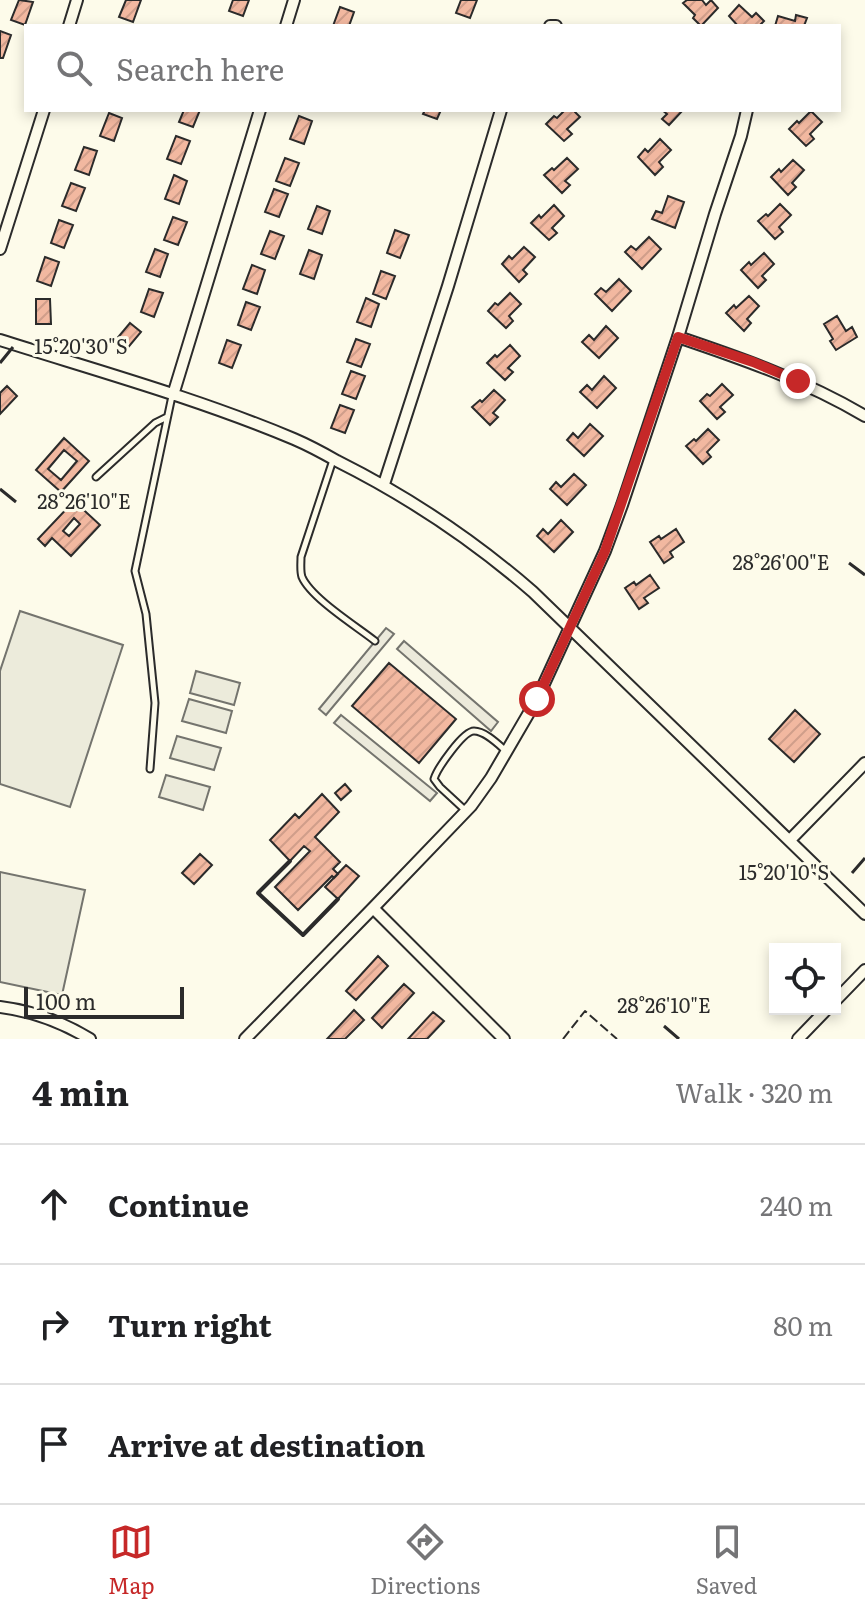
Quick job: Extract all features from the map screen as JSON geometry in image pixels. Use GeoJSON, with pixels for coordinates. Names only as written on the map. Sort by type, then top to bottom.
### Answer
{"type":"FeatureCollection","features":[{"type":"Feature","properties":{"kind":"street"},"geometry":{"type":"LineString","coordinates":[[70,24],[77,0]]}},
{"type":"Feature","properties":{"kind":"street"},"geometry":{"type":"LineString","coordinates":[[287,24],[294,0]]}},
{"type":"Feature","properties":{"kind":"street"},"geometry":{"type":"LineString","coordinates":[[0,249],[43,112]]}},
{"type":"Feature","properties":{"kind":"street"},"geometry":{"type":"LineString","coordinates":[[173,395],[259,112]]}},
{"type":"Feature","properties":{"kind":"street"},"geometry":{"type":"LineString","coordinates":[[384,484],[500,112]]}},
{"type":"Feature","properties":{"kind":"street"},"geometry":{"type":"LineString","coordinates":[[245,1039],[466,811],[491,778],[537,699],[605,551],[678,337],[747,112]]}},
{"type":"Feature","properties":{"kind":"street"},"geometry":{"type":"LineString","coordinates":[[678,337],[798,381],[865,416]]}},
{"type":"Feature","properties":{"kind":"street"},"geometry":{"type":"LineString","coordinates":[[0,340],[173,395],[295,439],[384,484],[439,518],[490,555],[533,592],[865,914]]}},
{"type":"Feature","properties":{"kind":"street"},"geometry":{"type":"LineString","coordinates":[[790,840],[865,763]]}},
{"type":"Feature","properties":{"kind":"street"},"geometry":{"type":"LineString","coordinates":[[373,908],[504,1039]]}},
{"type":"Feature","properties":{"kind":"street"},"geometry":{"type":"LineString","coordinates":[[841,995],[865,970]]}},
{"type":"Feature","properties":{"kind":"street"},"geometry":{"type":"LineString","coordinates":[[0,1007],[27,1011],[90,1039]]}},
{"type":"Feature","properties":{"kind":"street"},"geometry":{"type":"LineString","coordinates":[[798,1039],[821,1015]]}},
{"type":"Feature","properties":{"kind":"lane"},"geometry":{"type":"LineString","coordinates":[[150,769],[155,703],[146,614],[135,571],[173,395]]}},
{"type":"Feature","properties":{"kind":"lane"},"geometry":{"type":"LineString","coordinates":[[96,477],[155,423],[168,416]]}},
{"type":"Feature","properties":{"kind":"lane"},"geometry":{"type":"LineString","coordinates":[[333,459],[301,557],[301,574],[319,598],[375,641]]}},
{"type":"Feature","properties":{"kind":"lane"},"geometry":{"type":"LineString","coordinates":[[466,811],[434,779],[437,769],[467,733],[475,731],[486,735],[507,751]]}},
{"type":"Feature","properties":{"kind":"shaded area"},"geometry":{"type":"Polygon","coordinates":[[[20,611],[123,645],[70,807],[0,784],[0,671],[20,611]]]}},
{"type":"Feature","properties":{"kind":"shaded area"},"geometry":{"type":"Polygon","coordinates":[[[386,628],[394,634],[326,715],[319,709],[386,628]]]}},
{"type":"Feature","properties":{"kind":"shaded area"},"geometry":{"type":"Polygon","coordinates":[[[404,641],[498,722],[491,731],[397,649],[404,641]]]}},
{"type":"Feature","properties":{"kind":"shaded area"},"geometry":{"type":"Polygon","coordinates":[[[196,671],[240,683],[234,705],[190,693],[196,671]]]}},
{"type":"Feature","properties":{"kind":"shaded area"},"geometry":{"type":"Polygon","coordinates":[[[189,699],[232,711],[226,733],[182,721],[189,699]]]}},
{"type":"Feature","properties":{"kind":"shaded area"},"geometry":{"type":"Polygon","coordinates":[[[341,715],[437,793],[430,801],[334,723],[341,715]]]}},
{"type":"Feature","properties":{"kind":"shaded area"},"geometry":{"type":"Polygon","coordinates":[[[177,736],[221,748],[214,770],[170,758],[177,736]]]}},
{"type":"Feature","properties":{"kind":"shaded area"},"geometry":{"type":"Polygon","coordinates":[[[166,775],[210,787],[203,810],[159,797],[166,775]]]}},
{"type":"Feature","properties":{"kind":"shaded area"},"geometry":{"type":"Polygon","coordinates":[[[0,872],[85,890],[62,995],[0,982],[0,872]]]}},
{"type":"Feature","properties":{"kind":"building"},"geometry":{"type":"Polygon","coordinates":[[[19,0],[33,2],[25,24],[11,20],[19,0]]]}},
{"type":"Feature","properties":{"kind":"building"},"geometry":{"type":"Polygon","coordinates":[[[126,0],[141,0],[133,22],[119,17],[126,0]]]}},
{"type":"Feature","properties":{"kind":"building"},"geometry":{"type":"Polygon","coordinates":[[[233,0],[249,0],[243,16],[229,11],[233,0]]]}},
{"type":"Feature","properties":{"kind":"building"},"geometry":{"type":"Polygon","coordinates":[[[461,0],[477,0],[470,18],[456,13],[461,0]]]}},
{"type":"Feature","properties":{"kind":"building"},"geometry":{"type":"Polygon","coordinates":[[[702,0],[706,5],[711,0],[718,8],[703,24],[699,24],[683,3],[702,0]]]}},
{"type":"Feature","properties":{"kind":"building"},"geometry":{"type":"Polygon","coordinates":[[[739,5],[752,17],[756,13],[764,21],[761,24],[736,24],[729,16],[739,5]]]}},
{"type":"Feature","properties":{"kind":"building"},"geometry":{"type":"Polygon","coordinates":[[[340,7],[354,12],[350,24],[334,24],[340,7]]]}},
{"type":"Feature","properties":{"kind":"building"},"geometry":{"type":"Polygon","coordinates":[[[796,15],[807,18],[805,24],[776,24],[778,16],[795,21],[796,15]]]}},
{"type":"Feature","properties":{"kind":"building"},"geometry":{"type":"Polygon","coordinates":[[[0,31],[11,35],[3,58],[0,58],[0,31]]]}},
{"type":"Feature","properties":{"kind":"building"},"geometry":{"type":"Polygon","coordinates":[[[183,112],[199,112],[193,127],[179,122],[183,112]]]}},
{"type":"Feature","properties":{"kind":"building"},"geometry":{"type":"Polygon","coordinates":[[[424,112],[440,112],[437,119],[424,112]]]}},
{"type":"Feature","properties":{"kind":"building"},"geometry":{"type":"Polygon","coordinates":[[[563,112],[575,112],[580,117],[567,129],[572,134],[564,141],[546,124],[554,116],[557,118],[563,112]]]}},
{"type":"Feature","properties":{"kind":"building"},"geometry":{"type":"Polygon","coordinates":[[[664,112],[681,112],[669,125],[662,119],[667,114],[664,112]]]}},
{"type":"Feature","properties":{"kind":"building"},"geometry":{"type":"Polygon","coordinates":[[[810,112],[822,122],[810,134],[814,139],[806,146],[789,129],[797,121],[799,123],[810,112]]]}},
{"type":"Feature","properties":{"kind":"building"},"geometry":{"type":"Polygon","coordinates":[[[109,113],[122,118],[114,141],[100,136],[109,113]]]}},
{"type":"Feature","properties":{"kind":"building"},"geometry":{"type":"Polygon","coordinates":[[[299,116],[312,121],[304,144],[290,139],[299,116]]]}},
{"type":"Feature","properties":{"kind":"building"},"geometry":{"type":"Polygon","coordinates":[[[176,136],[190,141],[181,164],[167,159],[176,136]]]}},
{"type":"Feature","properties":{"kind":"building"},"geometry":{"type":"Polygon","coordinates":[[[660,139],[671,150],[659,162],[663,167],[655,175],[638,157],[645,149],[648,152],[660,139]]]}},
{"type":"Feature","properties":{"kind":"building"},"geometry":{"type":"Polygon","coordinates":[[[84,147],[97,151],[89,175],[75,170],[84,147]]]}},
{"type":"Feature","properties":{"kind":"building"},"geometry":{"type":"Polygon","coordinates":[[[285,158],[299,163],[290,186],[276,181],[285,158]]]}},
{"type":"Feature","properties":{"kind":"building"},"geometry":{"type":"Polygon","coordinates":[[[567,158],[578,169],[565,181],[570,185],[562,193],[544,175],[567,158]]]}},
{"type":"Feature","properties":{"kind":"building"},"geometry":{"type":"Polygon","coordinates":[[[793,160],[804,170],[792,183],[796,187],[788,195],[771,177],[793,160]]]}},
{"type":"Feature","properties":{"kind":"building"},"geometry":{"type":"Polygon","coordinates":[[[174,175],[187,181],[179,204],[165,199],[174,175]]]}},
{"type":"Feature","properties":{"kind":"building"},"geometry":{"type":"Polygon","coordinates":[[[71,183],[85,188],[76,211],[62,206],[71,183]]]}},
{"type":"Feature","properties":{"kind":"building"},"geometry":{"type":"Polygon","coordinates":[[[274,189],[288,194],[279,217],[265,212],[274,189]]]}},
{"type":"Feature","properties":{"kind":"building"},"geometry":{"type":"Polygon","coordinates":[[[668,196],[684,202],[675,228],[652,219],[656,211],[662,213],[668,196]]]}},
{"type":"Feature","properties":{"kind":"building"},"geometry":{"type":"Polygon","coordinates":[[[780,204],[791,215],[779,227],[783,232],[775,239],[758,221],[780,204]]]}},
{"type":"Feature","properties":{"kind":"building"},"geometry":{"type":"Polygon","coordinates":[[[554,205],[564,216],[552,228],[557,233],[549,240],[531,223],[554,205]]]}},
{"type":"Feature","properties":{"kind":"building"},"geometry":{"type":"Polygon","coordinates":[[[317,206],[330,211],[322,234],[308,229],[317,206]]]}},
{"type":"Feature","properties":{"kind":"building"},"geometry":{"type":"Polygon","coordinates":[[[173,217],[187,222],[178,245],[164,240],[173,217]]]}},
{"type":"Feature","properties":{"kind":"building"},"geometry":{"type":"Polygon","coordinates":[[[59,220],[73,225],[64,248],[51,243],[59,220]]]}},
{"type":"Feature","properties":{"kind":"building"},"geometry":{"type":"Polygon","coordinates":[[[395,230],[409,235],[400,258],[387,253],[395,230]]]}},
{"type":"Feature","properties":{"kind":"building"},"geometry":{"type":"Polygon","coordinates":[[[270,231],[284,236],[275,259],[261,254],[270,231]]]}},
{"type":"Feature","properties":{"kind":"building"},"geometry":{"type":"Polygon","coordinates":[[[649,237],[661,249],[642,269],[625,252],[631,246],[636,250],[649,237]]]}},
{"type":"Feature","properties":{"kind":"building"},"geometry":{"type":"Polygon","coordinates":[[[524,247],[535,257],[523,270],[527,274],[519,282],[502,264],[524,247]]]}},
{"type":"Feature","properties":{"kind":"building"},"geometry":{"type":"Polygon","coordinates":[[[155,249],[168,254],[160,277],[146,272],[155,249]]]}},
{"type":"Feature","properties":{"kind":"building"},"geometry":{"type":"Polygon","coordinates":[[[309,250],[322,255],[314,279],[300,274],[309,250]]]}},
{"type":"Feature","properties":{"kind":"building"},"geometry":{"type":"Polygon","coordinates":[[[764,253],[774,264],[762,276],[766,280],[758,288],[741,270],[764,253]]]}},
{"type":"Feature","properties":{"kind":"building"},"geometry":{"type":"Polygon","coordinates":[[[45,257],[59,262],[51,286],[37,281],[45,257]]]}},
{"type":"Feature","properties":{"kind":"building"},"geometry":{"type":"Polygon","coordinates":[[[252,265],[265,270],[257,294],[243,289],[252,265]]]}},
{"type":"Feature","properties":{"kind":"building"},"geometry":{"type":"Polygon","coordinates":[[[381,271],[395,276],[386,299],[373,294],[381,271]]]}},
{"type":"Feature","properties":{"kind":"building"},"geometry":{"type":"Polygon","coordinates":[[[619,279],[631,291],[612,311],[595,294],[601,288],[606,292],[619,279]]]}},
{"type":"Feature","properties":{"kind":"building"},"geometry":{"type":"Polygon","coordinates":[[[149,289],[163,293],[154,317],[141,312],[149,289]]]}},
{"type":"Feature","properties":{"kind":"building"},"geometry":{"type":"Polygon","coordinates":[[[510,293],[521,304],[509,316],[513,321],[506,328],[488,311],[510,293]]]}},
{"type":"Feature","properties":{"kind":"building"},"geometry":{"type":"Polygon","coordinates":[[[749,296],[759,306],[747,319],[751,323],[744,331],[726,313],[749,296]]]}},
{"type":"Feature","properties":{"kind":"building"},"geometry":{"type":"Polygon","coordinates":[[[366,298],[379,304],[371,327],[357,322],[366,298]]]}},
{"type":"Feature","properties":{"kind":"building"},"geometry":{"type":"Polygon","coordinates":[[[36,299],[50,299],[51,324],[36,324],[36,299]]]}},
{"type":"Feature","properties":{"kind":"building"},"geometry":{"type":"Polygon","coordinates":[[[246,302],[260,307],[251,330],[238,325],[246,302]]]}},
{"type":"Feature","properties":{"kind":"building"},"geometry":{"type":"Polygon","coordinates":[[[837,316],[846,331],[852,327],[857,337],[836,350],[824,324],[837,316]]]}},
{"type":"Feature","properties":{"kind":"building"},"geometry":{"type":"Polygon","coordinates":[[[130,323],[141,332],[125,351],[114,342],[130,323]]]}},
{"type":"Feature","properties":{"kind":"building"},"geometry":{"type":"Polygon","coordinates":[[[606,326],[618,338],[599,358],[582,342],[589,335],[594,340],[606,326]]]}},
{"type":"Feature","properties":{"kind":"building"},"geometry":{"type":"Polygon","coordinates":[[[356,339],[370,344],[361,367],[347,362],[356,339]]]}},
{"type":"Feature","properties":{"kind":"building"},"geometry":{"type":"Polygon","coordinates":[[[227,340],[241,345],[232,368],[219,363],[227,340]]]}},
{"type":"Feature","properties":{"kind":"building"},"geometry":{"type":"Polygon","coordinates":[[[510,345],[520,356],[508,368],[513,372],[505,380],[487,363],[510,345]]]}},
{"type":"Feature","properties":{"kind":"building"},"geometry":{"type":"Polygon","coordinates":[[[351,371],[365,376],[356,399],[342,394],[351,371]]]}},
{"type":"Feature","properties":{"kind":"building"},"geometry":{"type":"Polygon","coordinates":[[[604,376],[616,388],[597,408],[580,392],[587,385],[592,390],[604,376]]]}},
{"type":"Feature","properties":{"kind":"building"},"geometry":{"type":"Polygon","coordinates":[[[722,384],[733,395],[720,407],[725,412],[717,419],[700,401],[722,384]]]}},
{"type":"Feature","properties":{"kind":"building"},"geometry":{"type":"Polygon","coordinates":[[[7,386],[17,396],[0,414],[0,393],[7,386]]]}},
{"type":"Feature","properties":{"kind":"building"},"geometry":{"type":"Polygon","coordinates":[[[494,390],[505,400],[493,413],[498,417],[490,425],[472,407],[494,390]]]}},
{"type":"Feature","properties":{"kind":"building"},"geometry":{"type":"Polygon","coordinates":[[[340,405],[354,410],[345,433],[331,428],[340,405]]]}},
{"type":"Feature","properties":{"kind":"building"},"geometry":{"type":"Polygon","coordinates":[[[590,424],[603,436],[584,456],[567,440],[573,433],[578,438],[590,424]]]}},
{"type":"Feature","properties":{"kind":"building"},"geometry":{"type":"Polygon","coordinates":[[[708,429],[719,440],[707,452],[711,457],[703,464],[686,446],[708,429]]]}},
{"type":"Feature","properties":{"kind":"building"},"geometry":{"type":"Polygon","coordinates":[[[64,438],[89,461],[61,492],[36,470],[64,438]],[[64,450],[48,469],[61,480],[77,461],[64,450]]]}},
{"type":"Feature","properties":{"kind":"building"},"geometry":{"type":"Polygon","coordinates":[[[574,474],[586,485],[567,505],[550,489],[556,482],[561,487],[574,474]]]}},
{"type":"Feature","properties":{"kind":"building"},"geometry":{"type":"Polygon","coordinates":[[[74,501],[100,525],[71,556],[52,538],[45,546],[38,539],[74,501]],[[74,518],[63,531],[69,536],[80,524],[74,518]]]}},
{"type":"Feature","properties":{"kind":"building"},"geometry":{"type":"Polygon","coordinates":[[[561,520],[573,532],[554,552],[537,536],[543,529],[548,534],[561,520]]]}},
{"type":"Feature","properties":{"kind":"building"},"geometry":{"type":"Polygon","coordinates":[[[676,529],[684,542],[670,552],[673,557],[664,563],[650,542],[676,529]]]}},
{"type":"Feature","properties":{"kind":"building"},"geometry":{"type":"Polygon","coordinates":[[[650,575],[659,588],[644,598],[648,603],[639,609],[625,588],[634,582],[636,585],[650,575]]]}},
{"type":"Feature","properties":{"kind":"building"},"geometry":{"type":"Polygon","coordinates":[[[389,663],[456,719],[419,763],[352,706],[389,663]]]}},
{"type":"Feature","properties":{"kind":"building"},"geometry":{"type":"Polygon","coordinates":[[[795,710],[820,734],[794,762],[769,739],[795,710]]]}},
{"type":"Feature","properties":{"kind":"building"},"geometry":{"type":"Polygon","coordinates":[[[345,784],[351,791],[341,800],[335,793],[345,784]]]}},
{"type":"Feature","properties":{"kind":"building"},"geometry":{"type":"Polygon","coordinates":[[[322,794],[339,812],[315,837],[340,862],[333,869],[338,874],[334,878],[332,876],[298,910],[275,887],[310,851],[304,846],[290,861],[270,840],[295,814],[299,818],[322,794]]]}},
{"type":"Feature","properties":{"kind":"building"},"geometry":{"type":"Polygon","coordinates":[[[200,854],[212,865],[194,884],[182,873],[200,854]]]}},
{"type":"Feature","properties":{"kind":"building"},"geometry":{"type":"Polygon","coordinates":[[[346,865],[359,876],[338,899],[325,887],[346,865]]]}},
{"type":"Feature","properties":{"kind":"building"},"geometry":{"type":"Polygon","coordinates":[[[378,956],[388,966],[356,1000],[346,991],[378,956]]]}},
{"type":"Feature","properties":{"kind":"building"},"geometry":{"type":"Polygon","coordinates":[[[404,984],[414,993],[382,1028],[372,1018],[404,984]]]}},
{"type":"Feature","properties":{"kind":"building"},"geometry":{"type":"Polygon","coordinates":[[[354,1010],[364,1020],[345,1039],[327,1039],[354,1010]]]}},
{"type":"Feature","properties":{"kind":"building"},"geometry":{"type":"Polygon","coordinates":[[[433,1012],[444,1021],[427,1039],[408,1039],[433,1012]]]}},
{"type":"Feature","properties":{"kind":"fence"},"geometry":{"type":"LineString","coordinates":[[563,1039],[585,1011],[617,1039]]}},
{"type":"Feature","properties":{"kind":"wall"},"geometry":{"type":"LineString","coordinates":[[290,861],[258,893],[303,935],[338,899]]}},
{"type":"Feature","properties":{"kind":"route"},"geometry":{"type":"LineString","coordinates":[[537,699],[605,551],[678,337],[798,381]]}}]}
